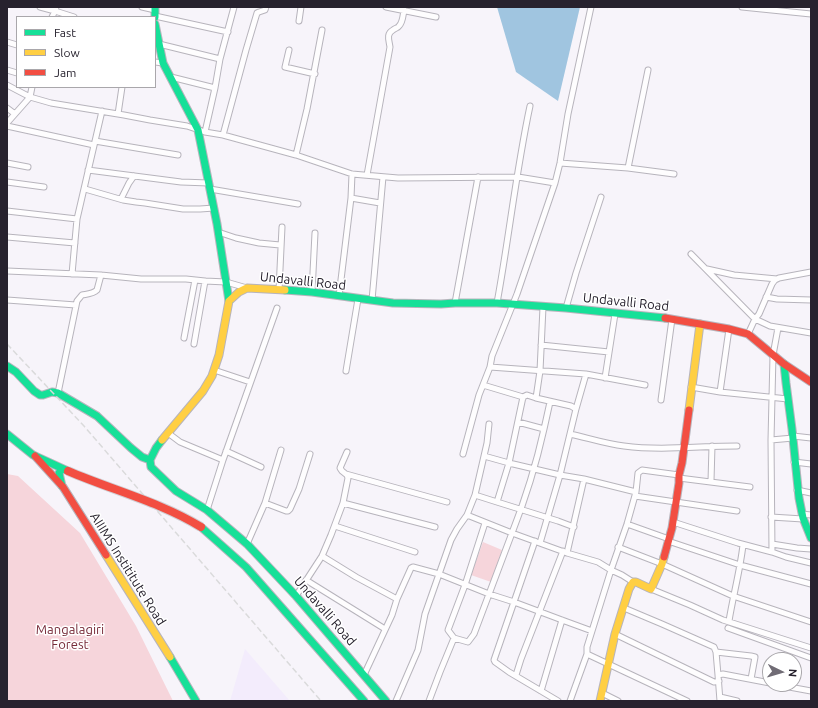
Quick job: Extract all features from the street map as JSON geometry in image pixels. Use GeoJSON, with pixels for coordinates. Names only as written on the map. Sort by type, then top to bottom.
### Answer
{"type":"FeatureCollection","features":[{"type":"Feature","properties":{"kind":"main road"},"geometry":{"type":"LineString","coordinates":[[7,366],[16,372],[34,391],[40,395],[52,392],[58,393],[97,416],[142,457],[150,460],[156,448],[203,391],[212,376],[219,355],[229,301],[218,232],[209,186],[201,131],[171,77],[159,63],[156,28]]}},
{"type":"Feature","properties":{"kind":"main road","name":"Undavalli Road"},"geometry":{"type":"LineString","coordinates":[[229,301],[239,292],[247,288],[256,288],[312,292],[393,303],[497,303],[566,308],[672,319],[729,329],[748,334],[784,364],[811,382]]}},
{"type":"Feature","properties":{"kind":"main road"},"geometry":{"type":"LineString","coordinates":[[601,697],[615,634],[629,589],[633,582],[636,582],[651,589],[662,564],[673,522],[700,324]]}},
{"type":"Feature","properties":{"kind":"main road"},"geometry":{"type":"LineString","coordinates":[[784,364],[793,437],[797,490],[811,538]]}},
{"type":"Feature","properties":{"kind":"main road"},"geometry":{"type":"LineString","coordinates":[[7,434],[33,455],[96,483],[170,510],[188,518],[201,527],[246,567],[364,701]]}},
{"type":"Feature","properties":{"kind":"main road","name":"AIIIMS Instititute Road"},"geometry":{"type":"LineString","coordinates":[[33,455],[62,487],[179,671],[196,701]]}},
{"type":"Feature","properties":{"kind":"main road","name":"Undavalli Road"},"geometry":{"type":"LineString","coordinates":[[150,460],[151,467],[176,491],[207,510],[247,544],[296,596],[386,701]]}},
{"type":"Feature","properties":{"kind":"main road"},"geometry":{"type":"LineString","coordinates":[[62,487],[59,474],[61,470],[66,470]]}},
{"type":"Feature","properties":{"kind":"street"},"geometry":{"type":"LineString","coordinates":[[40,7],[55,9],[72,16]]}},
{"type":"Feature","properties":{"kind":"street"},"geometry":{"type":"LineString","coordinates":[[142,7],[155,15],[228,32]]}},
{"type":"Feature","properties":{"kind":"street"},"geometry":{"type":"LineString","coordinates":[[201,131],[215,88],[220,59],[234,7]]}},
{"type":"Feature","properties":{"kind":"street"},"geometry":{"type":"LineString","coordinates":[[223,134],[257,13],[265,10],[266,7]]}},
{"type":"Feature","properties":{"kind":"street"},"geometry":{"type":"LineString","coordinates":[[299,21],[301,7]]}},
{"type":"Feature","properties":{"kind":"street"},"geometry":{"type":"LineString","coordinates":[[386,7],[436,17]]}},
{"type":"Feature","properties":{"kind":"street"},"geometry":{"type":"LineString","coordinates":[[463,454],[479,395],[490,367],[492,356],[555,183],[591,7]]}},
{"type":"Feature","properties":{"kind":"street"},"geometry":{"type":"LineString","coordinates":[[742,7],[811,14]]}},
{"type":"Feature","properties":{"kind":"street"},"geometry":{"type":"LineString","coordinates":[[367,175],[390,48],[388,36],[391,31],[398,27],[401,23],[404,10]]}},
{"type":"Feature","properties":{"kind":"street"},"geometry":{"type":"LineString","coordinates":[[296,155],[322,30]]}},
{"type":"Feature","properties":{"kind":"street"},"geometry":{"type":"LineString","coordinates":[[157,41],[220,59]]}},
{"type":"Feature","properties":{"kind":"street"},"geometry":{"type":"LineString","coordinates":[[288,50],[285,67],[314,74]]}},
{"type":"Feature","properties":{"kind":"street"},"geometry":{"type":"LineString","coordinates":[[628,168],[648,70]]}},
{"type":"Feature","properties":{"kind":"street"},"geometry":{"type":"LineString","coordinates":[[171,77],[215,88]]}},
{"type":"Feature","properties":{"kind":"street"},"geometry":{"type":"LineString","coordinates":[[7,85],[30,97],[51,103],[187,126],[201,131],[223,134],[296,155],[352,174],[398,178],[518,177],[555,183]]}},
{"type":"Feature","properties":{"kind":"street"},"geometry":{"type":"LineString","coordinates":[[32,88],[30,97],[7,125],[94,143],[178,155]]}},
{"type":"Feature","properties":{"kind":"street"},"geometry":{"type":"LineString","coordinates":[[118,114],[122,88]]}},
{"type":"Feature","properties":{"kind":"street"},"geometry":{"type":"LineString","coordinates":[[497,303],[523,140],[530,106]]}},
{"type":"Feature","properties":{"kind":"street"},"geometry":{"type":"LineString","coordinates":[[7,108],[15,114]]}},
{"type":"Feature","properties":{"kind":"street"},"geometry":{"type":"LineString","coordinates":[[72,274],[77,220],[102,111]]}},
{"type":"Feature","properties":{"kind":"street"},"geometry":{"type":"LineString","coordinates":[[7,163],[28,167]]}},
{"type":"Feature","properties":{"kind":"street"},"geometry":{"type":"LineString","coordinates":[[560,163],[628,168],[674,174]]}},
{"type":"Feature","properties":{"kind":"street"},"geometry":{"type":"LineString","coordinates":[[88,170],[209,186],[298,204]]}},
{"type":"Feature","properties":{"kind":"street"},"geometry":{"type":"LineString","coordinates":[[338,296],[351,198],[352,174]]}},
{"type":"Feature","properties":{"kind":"street"},"geometry":{"type":"LineString","coordinates":[[121,199],[134,176]]}},
{"type":"Feature","properties":{"kind":"street"},"geometry":{"type":"LineString","coordinates":[[372,300],[383,177]]}},
{"type":"Feature","properties":{"kind":"street"},"geometry":{"type":"LineString","coordinates":[[455,303],[478,177]]}},
{"type":"Feature","properties":{"kind":"street"},"geometry":{"type":"LineString","coordinates":[[7,182],[44,187]]}},
{"type":"Feature","properties":{"kind":"street"},"geometry":{"type":"LineString","coordinates":[[85,189],[121,199],[183,209],[214,208]]}},
{"type":"Feature","properties":{"kind":"street"},"geometry":{"type":"LineString","coordinates":[[566,308],[601,197]]}},
{"type":"Feature","properties":{"kind":"street"},"geometry":{"type":"LineString","coordinates":[[351,198],[380,203]]}},
{"type":"Feature","properties":{"kind":"street"},"geometry":{"type":"LineString","coordinates":[[7,211],[77,220]]}},
{"type":"Feature","properties":{"kind":"street"},"geometry":{"type":"LineString","coordinates":[[279,290],[282,226]]}},
{"type":"Feature","properties":{"kind":"street"},"geometry":{"type":"LineString","coordinates":[[218,232],[259,243],[280,245]]}},
{"type":"Feature","properties":{"kind":"street"},"geometry":{"type":"LineString","coordinates":[[312,292],[315,233]]}},
{"type":"Feature","properties":{"kind":"street"},"geometry":{"type":"LineString","coordinates":[[7,236],[75,243]]}},
{"type":"Feature","properties":{"kind":"street"},"geometry":{"type":"LineString","coordinates":[[691,254],[755,319],[770,326],[811,333]]}},
{"type":"Feature","properties":{"kind":"street"},"geometry":{"type":"LineString","coordinates":[[706,268],[734,275],[777,279],[811,272]]}},
{"type":"Feature","properties":{"kind":"street"},"geometry":{"type":"LineString","coordinates":[[7,271],[186,279],[226,282],[247,288]]}},
{"type":"Feature","properties":{"kind":"street"},"geometry":{"type":"LineString","coordinates":[[58,393],[76,305],[79,297],[96,291],[100,275]]}},
{"type":"Feature","properties":{"kind":"street"},"geometry":{"type":"LineString","coordinates":[[748,334],[759,314],[772,284],[777,279]]}},
{"type":"Feature","properties":{"kind":"street"},"geometry":{"type":"LineString","coordinates":[[184,338],[195,280]]}},
{"type":"Feature","properties":{"kind":"street"},"geometry":{"type":"LineString","coordinates":[[194,344],[205,281]]}},
{"type":"Feature","properties":{"kind":"street"},"geometry":{"type":"LineString","coordinates":[[766,298],[811,300]]}},
{"type":"Feature","properties":{"kind":"street"},"geometry":{"type":"LineString","coordinates":[[346,371],[358,299]]}},
{"type":"Feature","properties":{"kind":"street"},"geometry":{"type":"LineString","coordinates":[[7,300],[76,305]]}},
{"type":"Feature","properties":{"kind":"street"},"geometry":{"type":"LineString","coordinates":[[536,398],[540,371],[543,307]]}},
{"type":"Feature","properties":{"kind":"street"},"geometry":{"type":"LineString","coordinates":[[207,510],[226,451],[277,308]]}},
{"type":"Feature","properties":{"kind":"street"},"geometry":{"type":"LineString","coordinates":[[604,378],[616,314]]}},
{"type":"Feature","properties":{"kind":"street"},"geometry":{"type":"LineString","coordinates":[[661,400],[672,319]]}},
{"type":"Feature","properties":{"kind":"street"},"geometry":{"type":"LineString","coordinates":[[772,552],[771,440],[773,354],[778,328]]}},
{"type":"Feature","properties":{"kind":"street"},"geometry":{"type":"LineString","coordinates":[[720,392],[729,329]]}},
{"type":"Feature","properties":{"kind":"street"},"geometry":{"type":"LineString","coordinates":[[541,346],[609,352]]}},
{"type":"Feature","properties":{"kind":"street"},"geometry":{"type":"LineString","coordinates":[[490,367],[586,374],[645,385]]}},
{"type":"Feature","properties":{"kind":"street"},"geometry":{"type":"LineString","coordinates":[[214,370],[250,382]]}},
{"type":"Feature","properties":{"kind":"street"},"geometry":{"type":"LineString","coordinates":[[558,701],[516,676],[494,660],[514,602],[547,518],[560,475],[576,408],[586,374]]}},
{"type":"Feature","properties":{"kind":"street"},"geometry":{"type":"LineString","coordinates":[[483,385],[523,397],[527,396],[576,408]]}},
{"type":"Feature","properties":{"kind":"street"},"geometry":{"type":"LineString","coordinates":[[691,387],[720,392],[788,399]]}},
{"type":"Feature","properties":{"kind":"street"},"geometry":{"type":"LineString","coordinates":[[497,502],[509,463],[523,397]]}},
{"type":"Feature","properties":{"kind":"street"},"geometry":{"type":"LineString","coordinates":[[485,523],[465,585],[448,630],[454,638],[468,642],[474,634],[522,509],[550,402]]}},
{"type":"Feature","properties":{"kind":"street"},"geometry":{"type":"LineString","coordinates":[[518,422],[544,429]]}},
{"type":"Feature","properties":{"kind":"street"},"geometry":{"type":"LineString","coordinates":[[396,701],[418,650],[425,614],[451,540],[476,495],[489,424]]}},
{"type":"Feature","properties":{"kind":"street"},"geometry":{"type":"LineString","coordinates":[[168,433],[180,442],[223,460]]}},
{"type":"Feature","properties":{"kind":"street"},"geometry":{"type":"LineString","coordinates":[[570,434],[623,446],[659,448],[737,446]]}},
{"type":"Feature","properties":{"kind":"street"},"geometry":{"type":"LineString","coordinates":[[771,440],[811,436]]}},
{"type":"Feature","properties":{"kind":"street"},"geometry":{"type":"LineString","coordinates":[[711,481],[712,446]]}},
{"type":"Feature","properties":{"kind":"street"},"geometry":{"type":"LineString","coordinates":[[247,544],[265,503],[281,450]]}},
{"type":"Feature","properties":{"kind":"street"},"geometry":{"type":"LineString","coordinates":[[226,451],[262,467]]}},
{"type":"Feature","properties":{"kind":"street"},"geometry":{"type":"LineString","coordinates":[[347,452],[340,468],[346,474],[447,502]]}},
{"type":"Feature","properties":{"kind":"street"},"geometry":{"type":"LineString","coordinates":[[265,503],[286,511],[290,510],[299,489],[310,454]]}},
{"type":"Feature","properties":{"kind":"street"},"geometry":{"type":"LineString","coordinates":[[484,456],[533,469],[584,479],[636,494],[676,502],[737,511]]}},
{"type":"Feature","properties":{"kind":"street"},"geometry":{"type":"LineString","coordinates":[[794,462],[811,464]]}},
{"type":"Feature","properties":{"kind":"street"},"geometry":{"type":"LineString","coordinates":[[570,701],[587,654],[587,647],[636,494],[638,473],[640,471],[750,487]]}},
{"type":"Feature","properties":{"kind":"street"},"geometry":{"type":"LineString","coordinates":[[296,596],[322,556],[335,526],[343,503],[348,477],[346,474]]}},
{"type":"Feature","properties":{"kind":"street"},"geometry":{"type":"LineString","coordinates":[[516,676],[539,612],[574,527],[584,479]]}},
{"type":"Feature","properties":{"kind":"street"},"geometry":{"type":"LineString","coordinates":[[797,490],[811,493]]}},
{"type":"Feature","properties":{"kind":"street"},"geometry":{"type":"LineString","coordinates":[[476,495],[574,527]]}},
{"type":"Feature","properties":{"kind":"street"},"geometry":{"type":"LineString","coordinates":[[343,503],[436,527]]}},
{"type":"Feature","properties":{"kind":"street"},"geometry":{"type":"LineString","coordinates":[[466,515],[565,552],[598,562],[633,582]]}},
{"type":"Feature","properties":{"kind":"street"},"geometry":{"type":"LineString","coordinates":[[771,517],[805,516]]}},
{"type":"Feature","properties":{"kind":"street"},"geometry":{"type":"LineString","coordinates":[[673,522],[743,545],[811,563]]}},
{"type":"Feature","properties":{"kind":"street"},"geometry":{"type":"LineString","coordinates":[[627,524],[740,565],[811,584]]}},
{"type":"Feature","properties":{"kind":"street"},"geometry":{"type":"LineString","coordinates":[[335,526],[415,552]]}},
{"type":"Feature","properties":{"kind":"street"},"geometry":{"type":"LineString","coordinates":[[772,544],[811,549]]}},
{"type":"Feature","properties":{"kind":"street"},"geometry":{"type":"LineString","coordinates":[[729,621],[743,545]]}},
{"type":"Feature","properties":{"kind":"street"},"geometry":{"type":"LineString","coordinates":[[618,548],[662,564],[733,596],[811,622]]}},
{"type":"Feature","properties":{"kind":"street"},"geometry":{"type":"LineString","coordinates":[[322,556],[356,577],[397,599]]}},
{"type":"Feature","properties":{"kind":"street"},"geometry":{"type":"LineString","coordinates":[[364,675],[392,615],[397,599],[412,567],[439,574],[489,594],[592,631]]}},
{"type":"Feature","properties":{"kind":"street"},"geometry":{"type":"LineString","coordinates":[[306,580],[385,629]]}},
{"type":"Feature","properties":{"kind":"street"},"geometry":{"type":"LineString","coordinates":[[651,589],[723,620],[811,648]]}},
{"type":"Feature","properties":{"kind":"street"},"geometry":{"type":"LineString","coordinates":[[624,608],[714,648],[716,652],[720,699],[737,701]]}},
{"type":"Feature","properties":{"kind":"street"},"geometry":{"type":"LineString","coordinates":[[541,691],[562,620]]}},
{"type":"Feature","properties":{"kind":"street"},"geometry":{"type":"LineString","coordinates":[[728,628],[811,658]]}},
{"type":"Feature","properties":{"kind":"street"},"geometry":{"type":"LineString","coordinates":[[615,634],[714,682],[723,674],[762,681]]}},
{"type":"Feature","properties":{"kind":"street"},"geometry":{"type":"LineString","coordinates":[[429,701],[454,638]]}},
{"type":"Feature","properties":{"kind":"street"},"geometry":{"type":"LineString","coordinates":[[716,652],[751,656],[755,658],[751,679]]}},
{"type":"Feature","properties":{"kind":"street"},"geometry":{"type":"LineString","coordinates":[[587,654],[687,701]]}},
{"type":"Feature","properties":{"kind":"street"},"geometry":{"type":"LineString","coordinates":[[601,697],[618,701]]}},
{"type":"Feature","properties":{"kind":"shaded area"},"geometry":{"type":"Polygon","coordinates":[[[245,649],[290,701],[230,701],[245,649]]]}},
{"type":"Feature","properties":{"kind":"green space","name":"Mangalagiri Forest"},"geometry":{"type":"Polygon","coordinates":[[[7,474],[18,476],[80,533],[136,626],[173,701],[7,701],[7,474]]]}},
{"type":"Feature","properties":{"kind":"green space"},"geometry":{"type":"Polygon","coordinates":[[[483,542],[502,550],[491,582],[471,575],[483,542]]]}},
{"type":"Feature","properties":{"kind":"water"},"geometry":{"type":"Polygon","coordinates":[[[497,7],[580,7],[558,101],[516,72],[497,7]]]}},
{"type":"Feature","properties":{"kind":"railway"},"geometry":{"type":"LineString","coordinates":[[7,344],[84,426],[321,701]]}},
{"type":"Feature","properties":{"kind":"traffic: fast"},"geometry":{"type":"LineString","coordinates":[[155,7],[155,16]]}},
{"type":"Feature","properties":{"kind":"traffic: fast"},"geometry":{"type":"LineString","coordinates":[[156,29],[163,63],[198,130],[217,224],[229,301]]}},
{"type":"Feature","properties":{"kind":"traffic: fast"},"geometry":{"type":"LineString","coordinates":[[285,290],[312,292],[393,303],[497,303],[665,318]]}},
{"type":"Feature","properties":{"kind":"traffic: fast"},"geometry":{"type":"LineString","coordinates":[[784,364],[799,498],[803,518],[811,538]]}},
{"type":"Feature","properties":{"kind":"traffic: fast"},"geometry":{"type":"LineString","coordinates":[[7,366],[16,372],[34,391],[40,395],[52,392],[58,393],[97,416],[131,448],[142,457],[150,460]]}},
{"type":"Feature","properties":{"kind":"traffic: fast"},"geometry":{"type":"LineString","coordinates":[[7,434],[33,455],[68,471]]}},
{"type":"Feature","properties":{"kind":"traffic: fast"},"geometry":{"type":"LineString","coordinates":[[162,440],[150,460],[151,467],[176,491],[207,510],[247,544],[296,596],[386,701]]}},
{"type":"Feature","properties":{"kind":"traffic: fast"},"geometry":{"type":"LineString","coordinates":[[62,486],[59,473],[63,469]]}},
{"type":"Feature","properties":{"kind":"traffic: fast"},"geometry":{"type":"LineString","coordinates":[[201,527],[246,567],[364,701]]}},
{"type":"Feature","properties":{"kind":"traffic: fast"},"geometry":{"type":"LineString","coordinates":[[170,657],[196,701]]}},
{"type":"Feature","properties":{"kind":"traffic: slow"},"geometry":{"type":"LineString","coordinates":[[162,440],[203,391],[212,376],[219,355],[229,301],[239,292],[247,288],[285,290]]}},
{"type":"Feature","properties":{"kind":"traffic: slow"},"geometry":{"type":"LineString","coordinates":[[689,410],[700,324]]}},
{"type":"Feature","properties":{"kind":"traffic: slow"},"geometry":{"type":"LineString","coordinates":[[106,555],[170,657]]}},
{"type":"Feature","properties":{"kind":"traffic: slow"},"geometry":{"type":"LineString","coordinates":[[600,701],[615,634],[629,589],[633,582],[651,589],[664,557]]}},
{"type":"Feature","properties":{"kind":"traffic: jam"},"geometry":{"type":"LineString","coordinates":[[665,318],[729,329],[748,334],[784,364],[811,382]]}},
{"type":"Feature","properties":{"kind":"traffic: jam"},"geometry":{"type":"LineString","coordinates":[[664,557],[672,528],[689,410]]}},
{"type":"Feature","properties":{"kind":"traffic: jam"},"geometry":{"type":"LineString","coordinates":[[35,456],[63,487],[106,555]]}},
{"type":"Feature","properties":{"kind":"traffic: jam"},"geometry":{"type":"LineString","coordinates":[[68,471],[153,503],[201,527]]}}]}
